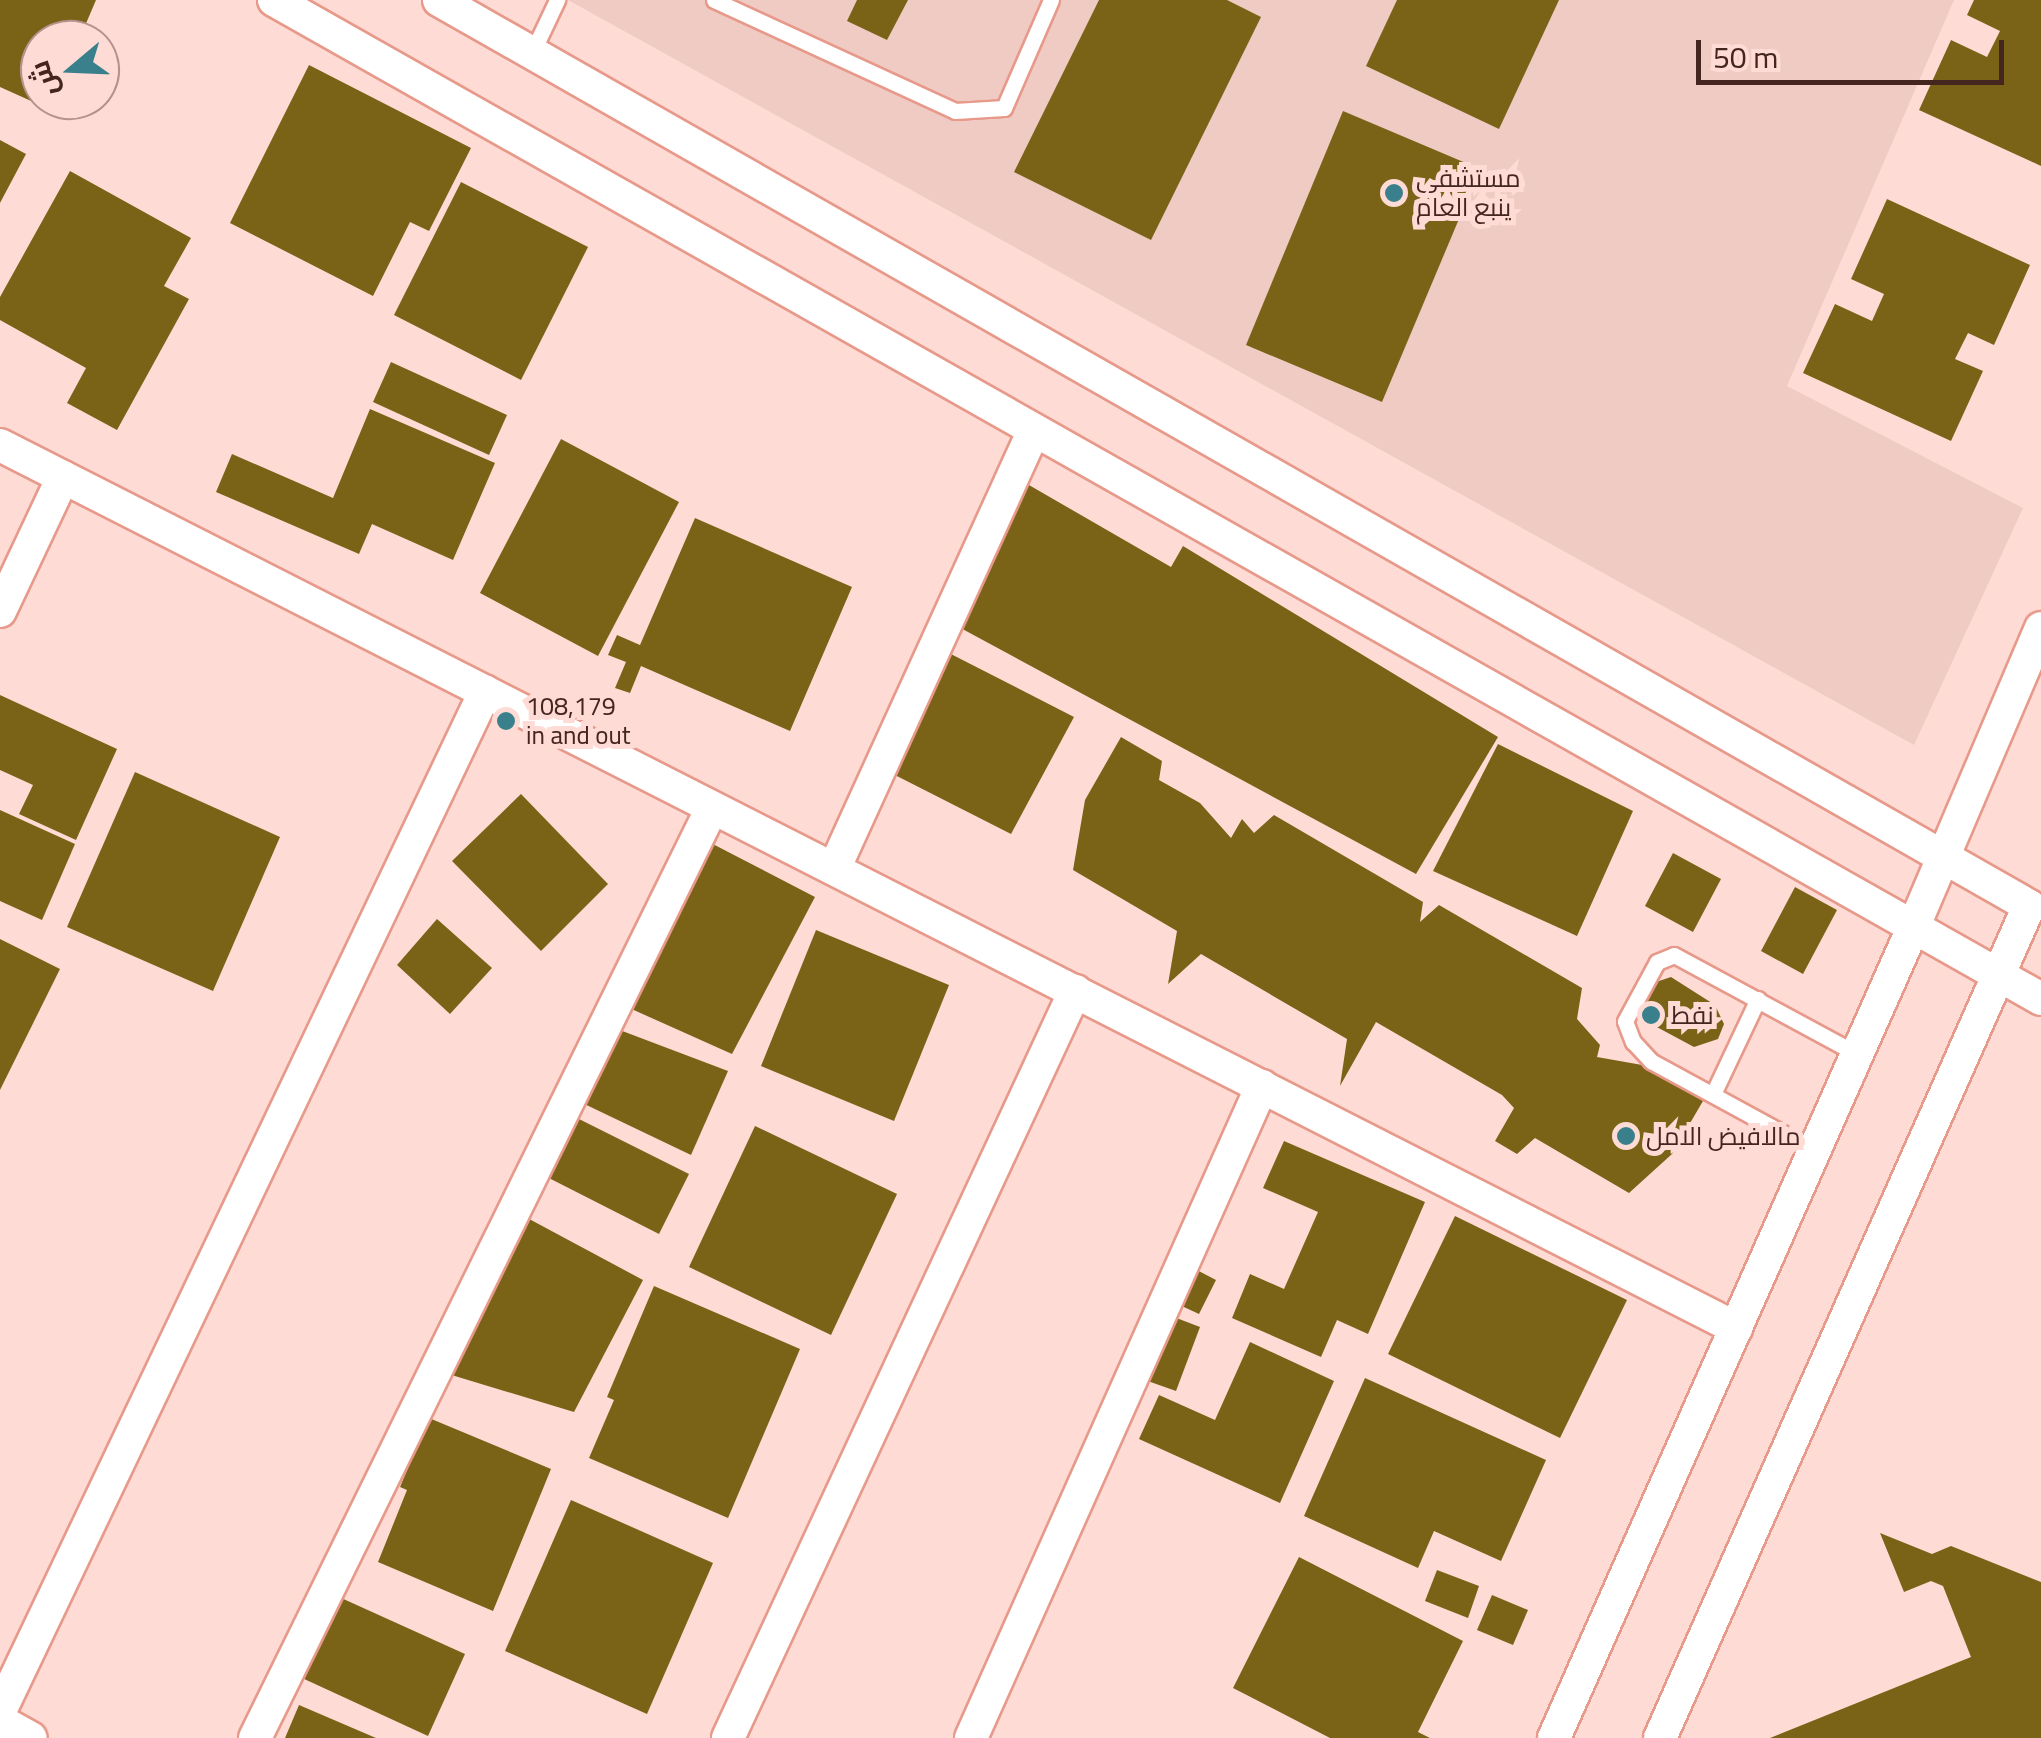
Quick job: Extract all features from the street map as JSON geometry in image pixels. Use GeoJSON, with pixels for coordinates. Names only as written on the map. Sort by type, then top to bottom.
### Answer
{"type":"FeatureCollection","features":[{"type":"Feature","properties":{"kind":"street"},"geometry":{"type":"LineString","coordinates":[[274,0],[2041,998]]}},
{"type":"Feature","properties":{"kind":"street"},"geometry":{"type":"LineString","coordinates":[[439,0],[477,10],[532,53],[1944,858],[2037,899],[1999,975],[1660,1738]]}},
{"type":"Feature","properties":{"kind":"street"},"geometry":{"type":"LineString","coordinates":[[834,869],[1034,431]]}},
{"type":"Feature","properties":{"kind":"street"},"geometry":{"type":"LineString","coordinates":[[0,445],[1736,1328]]}},
{"type":"Feature","properties":{"kind":"street"},"geometry":{"type":"LineString","coordinates":[[0,611],[63,477]]}},
{"type":"Feature","properties":{"kind":"street"},"geometry":{"type":"LineString","coordinates":[[1554,1738],[1914,928],[2041,628]]}},
{"type":"Feature","properties":{"kind":"street"},"geometry":{"type":"LineString","coordinates":[[0,1711],[484,692]]}},
{"type":"Feature","properties":{"kind":"street"},"geometry":{"type":"LineString","coordinates":[[255,1738],[712,808]]}},
{"type":"Feature","properties":{"kind":"street"},"geometry":{"type":"LineString","coordinates":[[728,1738],[1075,991]]}},
{"type":"Feature","properties":{"kind":"street"},"geometry":{"type":"LineString","coordinates":[[971,1738],[1262,1086]]}},
{"type":"Feature","properties":{"kind":"street"},"geometry":{"type":"LineString","coordinates":[[0,1720],[31,1738]]}},
{"type":"Feature","properties":{"kind":"lane"},"geometry":{"type":"LineString","coordinates":[[532,53],[557,0]]}},
{"type":"Feature","properties":{"kind":"lane"},"geometry":{"type":"LineString","coordinates":[[714,0],[954,111],[1004,108],[1051,0]]}},
{"type":"Feature","properties":{"kind":"lane"},"geometry":{"type":"LineString","coordinates":[[1814,1150],[1651,1061],[1633,1042],[1625,1021],[1657,962],[1674,954],[1857,1054]]}},
{"type":"Feature","properties":{"kind":"lane"},"geometry":{"type":"LineString","coordinates":[[1713,1094],[1758,999]]}},
{"type":"Feature","properties":{"kind":"shaded area","name":"مستشفى ينبع العام"},"geometry":{"type":"Polygon","coordinates":[[[568,0],[1954,0],[1787,386],[2023,508],[1914,745],[568,0]]]}},
{"type":"Feature","properties":{"kind":"building"},"geometry":{"type":"Polygon","coordinates":[[[0,0],[96,0],[88,20],[20,20],[20,96],[0,87],[0,0]]]}},
{"type":"Feature","properties":{"kind":"building"},"geometry":{"type":"Polygon","coordinates":[[[857,0],[908,0],[887,40],[847,21],[857,0]]]}},
{"type":"Feature","properties":{"kind":"building"},"geometry":{"type":"Polygon","coordinates":[[[1099,0],[1227,0],[1261,17],[1151,240],[1014,172],[1099,0]]]}},
{"type":"Feature","properties":{"kind":"building"},"geometry":{"type":"Polygon","coordinates":[[[1397,0],[1559,0],[1499,129],[1366,66],[1397,0]]]}},
{"type":"Feature","properties":{"kind":"building"},"geometry":{"type":"Polygon","coordinates":[[[1974,0],[2041,0],[2041,166],[1919,110],[1951,40],[1987,57],[2000,31],[1967,15],[1974,0]]]}},
{"type":"Feature","properties":{"kind":"building"},"geometry":{"type":"Polygon","coordinates":[[[309,65],[471,148],[429,231],[410,222],[373,296],[230,223],[309,65]]]}},
{"type":"Feature","properties":{"kind":"building"},"geometry":{"type":"Polygon","coordinates":[[[1343,111],[1480,169],[1382,402],[1246,345],[1343,111]]]}},
{"type":"Feature","properties":{"kind":"building"},"geometry":{"type":"Polygon","coordinates":[[[0,140],[26,154],[0,203],[0,140]]]}},
{"type":"Feature","properties":{"kind":"building"},"geometry":{"type":"Polygon","coordinates":[[[70,171],[191,238],[164,286],[189,299],[117,430],[67,403],[86,368],[0,320],[0,297],[70,171]]]}},
{"type":"Feature","properties":{"kind":"building"},"geometry":{"type":"Polygon","coordinates":[[[461,182],[588,247],[521,380],[394,315],[461,182]]]}},
{"type":"Feature","properties":{"kind":"building"},"geometry":{"type":"Polygon","coordinates":[[[1887,199],[2030,265],[1994,345],[1968,333],[1955,359],[1983,371],[1951,441],[1803,373],[1835,304],[1872,321],[1884,294],[1851,279],[1887,199]]]}},
{"type":"Feature","properties":{"kind":"building"},"geometry":{"type":"Polygon","coordinates":[[[391,362],[507,415],[489,455],[373,402],[391,362]]]}},
{"type":"Feature","properties":{"kind":"building"},"geometry":{"type":"Polygon","coordinates":[[[370,409],[495,463],[453,560],[372,524],[359,554],[216,492],[232,454],[333,498],[370,409]]]}},
{"type":"Feature","properties":{"kind":"building"},"geometry":{"type":"Polygon","coordinates":[[[561,439],[679,502],[598,656],[480,593],[561,439]]]}},
{"type":"Feature","properties":{"kind":"building"},"geometry":{"type":"Polygon","coordinates":[[[1022,481],[1171,567],[1183,546],[1498,737],[1416,874],[955,625],[1022,481]]]}},
{"type":"Feature","properties":{"kind":"building"},"geometry":{"type":"Polygon","coordinates":[[[695,518],[852,587],[790,731],[641,666],[630,693],[615,688],[626,662],[608,655],[617,635],[640,645],[695,518]]]}},
{"type":"Feature","properties":{"kind":"building"},"geometry":{"type":"Polygon","coordinates":[[[943,650],[1074,717],[1011,834],[889,772],[943,650]]]}},
{"type":"Feature","properties":{"kind":"building"},"geometry":{"type":"Polygon","coordinates":[[[0,695],[117,749],[76,840],[19,814],[33,785],[0,770],[0,695]]]}},
{"type":"Feature","properties":{"kind":"building"},"geometry":{"type":"Polygon","coordinates":[[[1121,737],[1162,761],[1159,780],[1200,803],[1231,838],[1242,819],[1254,833],[1274,815],[1423,902],[1420,922],[1439,905],[1582,988],[1577,1019],[1600,1045],[1597,1057],[1676,1071],[1703,1101],[1672,1154],[1629,1193],[1535,1138],[1517,1154],[1495,1141],[1514,1108],[1502,1095],[1376,1022],[1340,1086],[1347,1039],[1201,954],[1168,984],[1177,931],[1073,870],[1085,800],[1121,737]]]}},
{"type":"Feature","properties":{"kind":"building"},"geometry":{"type":"Polygon","coordinates":[[[1498,744],[1633,811],[1577,936],[1433,871],[1498,744]]]}},
{"type":"Feature","properties":{"kind":"building"},"geometry":{"type":"Polygon","coordinates":[[[135,772],[280,837],[213,991],[67,927],[135,772]]]}},
{"type":"Feature","properties":{"kind":"building"},"geometry":{"type":"Polygon","coordinates":[[[521,794],[608,884],[541,951],[452,861],[521,794]]]}},
{"type":"Feature","properties":{"kind":"building"},"geometry":{"type":"Polygon","coordinates":[[[0,810],[75,844],[42,920],[0,901],[0,810]]]}},
{"type":"Feature","properties":{"kind":"building"},"geometry":{"type":"Polygon","coordinates":[[[705,840],[815,897],[732,1054],[627,1007],[705,840]]]}},
{"type":"Feature","properties":{"kind":"building"},"geometry":{"type":"Polygon","coordinates":[[[1673,853],[1721,879],[1693,932],[1645,906],[1673,853]]]}},
{"type":"Feature","properties":{"kind":"building"},"geometry":{"type":"Polygon","coordinates":[[[1795,887],[1837,910],[1803,974],[1761,951],[1795,887]]]}},
{"type":"Feature","properties":{"kind":"building"},"geometry":{"type":"Polygon","coordinates":[[[437,919],[492,968],[450,1014],[397,965],[437,919]]]}},
{"type":"Feature","properties":{"kind":"building"},"geometry":{"type":"Polygon","coordinates":[[[816,930],[949,985],[894,1121],[761,1066],[816,930]]]}},
{"type":"Feature","properties":{"kind":"building"},"geometry":{"type":"Polygon","coordinates":[[[0,939],[60,969],[0,1090],[0,939]]]}},
{"type":"Feature","properties":{"kind":"building"},"geometry":{"type":"Polygon","coordinates":[[[1671,977],[1715,1005],[1724,1024],[1718,1039],[1694,1047],[1653,1025],[1643,1006],[1653,983],[1671,977]]]}},
{"type":"Feature","properties":{"kind":"building"},"geometry":{"type":"Polygon","coordinates":[[[617,1029],[728,1071],[691,1155],[576,1100],[617,1029]]]}},
{"type":"Feature","properties":{"kind":"building"},"geometry":{"type":"Polygon","coordinates":[[[569,1114],[689,1174],[659,1234],[541,1174],[569,1114]]]}},
{"type":"Feature","properties":{"kind":"building"},"geometry":{"type":"Polygon","coordinates":[[[755,1126],[897,1194],[831,1335],[689,1267],[755,1126]]]}},
{"type":"Feature","properties":{"kind":"building"},"geometry":{"type":"Polygon","coordinates":[[[1284,1141],[1425,1202],[1368,1334],[1337,1320],[1321,1357],[1232,1318],[1250,1274],[1284,1289],[1318,1212],[1263,1188],[1284,1141]]]}},
{"type":"Feature","properties":{"kind":"building"},"geometry":{"type":"Polygon","coordinates":[[[518,1213],[643,1280],[574,1412],[445,1373],[518,1213]]]}},
{"type":"Feature","properties":{"kind":"building"},"geometry":{"type":"Polygon","coordinates":[[[1455,1216],[1627,1300],[1560,1438],[1388,1354],[1455,1216]]]}},
{"type":"Feature","properties":{"kind":"building"},"geometry":{"type":"Polygon","coordinates":[[[1191,1267],[1216,1280],[1199,1314],[1173,1302],[1191,1267]]]}},
{"type":"Feature","properties":{"kind":"building"},"geometry":{"type":"Polygon","coordinates":[[[654,1286],[800,1349],[728,1518],[589,1458],[614,1400],[607,1397],[654,1286]]]}},
{"type":"Feature","properties":{"kind":"building"},"geometry":{"type":"Polygon","coordinates":[[[1166,1314],[1200,1327],[1176,1391],[1142,1379],[1166,1314]]]}},
{"type":"Feature","properties":{"kind":"building"},"geometry":{"type":"Polygon","coordinates":[[[1250,1342],[1334,1381],[1280,1503],[1139,1439],[1159,1395],[1215,1420],[1250,1342]]]}},
{"type":"Feature","properties":{"kind":"building"},"geometry":{"type":"Polygon","coordinates":[[[1365,1378],[1546,1460],[1501,1561],[1434,1531],[1418,1568],[1304,1516],[1365,1378]]]}},
{"type":"Feature","properties":{"kind":"building"},"geometry":{"type":"Polygon","coordinates":[[[429,1418],[551,1469],[493,1611],[378,1562],[407,1490],[400,1487],[429,1418]]]}},
{"type":"Feature","properties":{"kind":"building"},"geometry":{"type":"Polygon","coordinates":[[[571,1500],[713,1563],[647,1714],[505,1651],[571,1500]]]}},
{"type":"Feature","properties":{"kind":"building"},"geometry":{"type":"Polygon","coordinates":[[[1880,1533],[1932,1554],[1951,1546],[2041,1582],[2041,1738],[1770,1738],[1971,1657],[1943,1586],[1931,1581],[1904,1592],[1880,1533]]]}},
{"type":"Feature","properties":{"kind":"building"},"geometry":{"type":"Polygon","coordinates":[[[1299,1557],[1463,1641],[1418,1732],[1430,1738],[1330,1738],[1233,1688],[1299,1557]]]}},
{"type":"Feature","properties":{"kind":"building"},"geometry":{"type":"Polygon","coordinates":[[[1437,1570],[1479,1586],[1468,1618],[1425,1601],[1437,1570]]]}},
{"type":"Feature","properties":{"kind":"building"},"geometry":{"type":"Polygon","coordinates":[[[1492,1595],[1528,1610],[1513,1645],[1477,1630],[1492,1595]]]}},
{"type":"Feature","properties":{"kind":"building"},"geometry":{"type":"Polygon","coordinates":[[[339,1597],[465,1654],[428,1736],[302,1678],[339,1597]]]}},
{"type":"Feature","properties":{"kind":"building"},"geometry":{"type":"Polygon","coordinates":[[[299,1705],[376,1738],[285,1738],[299,1705]]]}},
{"type":"Feature","properties":{"kind":"place","name":"مستشفى ينبع العام"},"geometry":{"type":"Point","coordinates":[1394,193]}},
{"type":"Feature","properties":{"kind":"place","name":"108,179 in and out"},"geometry":{"type":"Point","coordinates":[506,721]}},
{"type":"Feature","properties":{"kind":"place","name":"نفط"},"geometry":{"type":"Point","coordinates":[1651,1015]}},
{"type":"Feature","properties":{"kind":"place","name":"مالافيض الامل"},"geometry":{"type":"Point","coordinates":[1626,1136]}}]}
